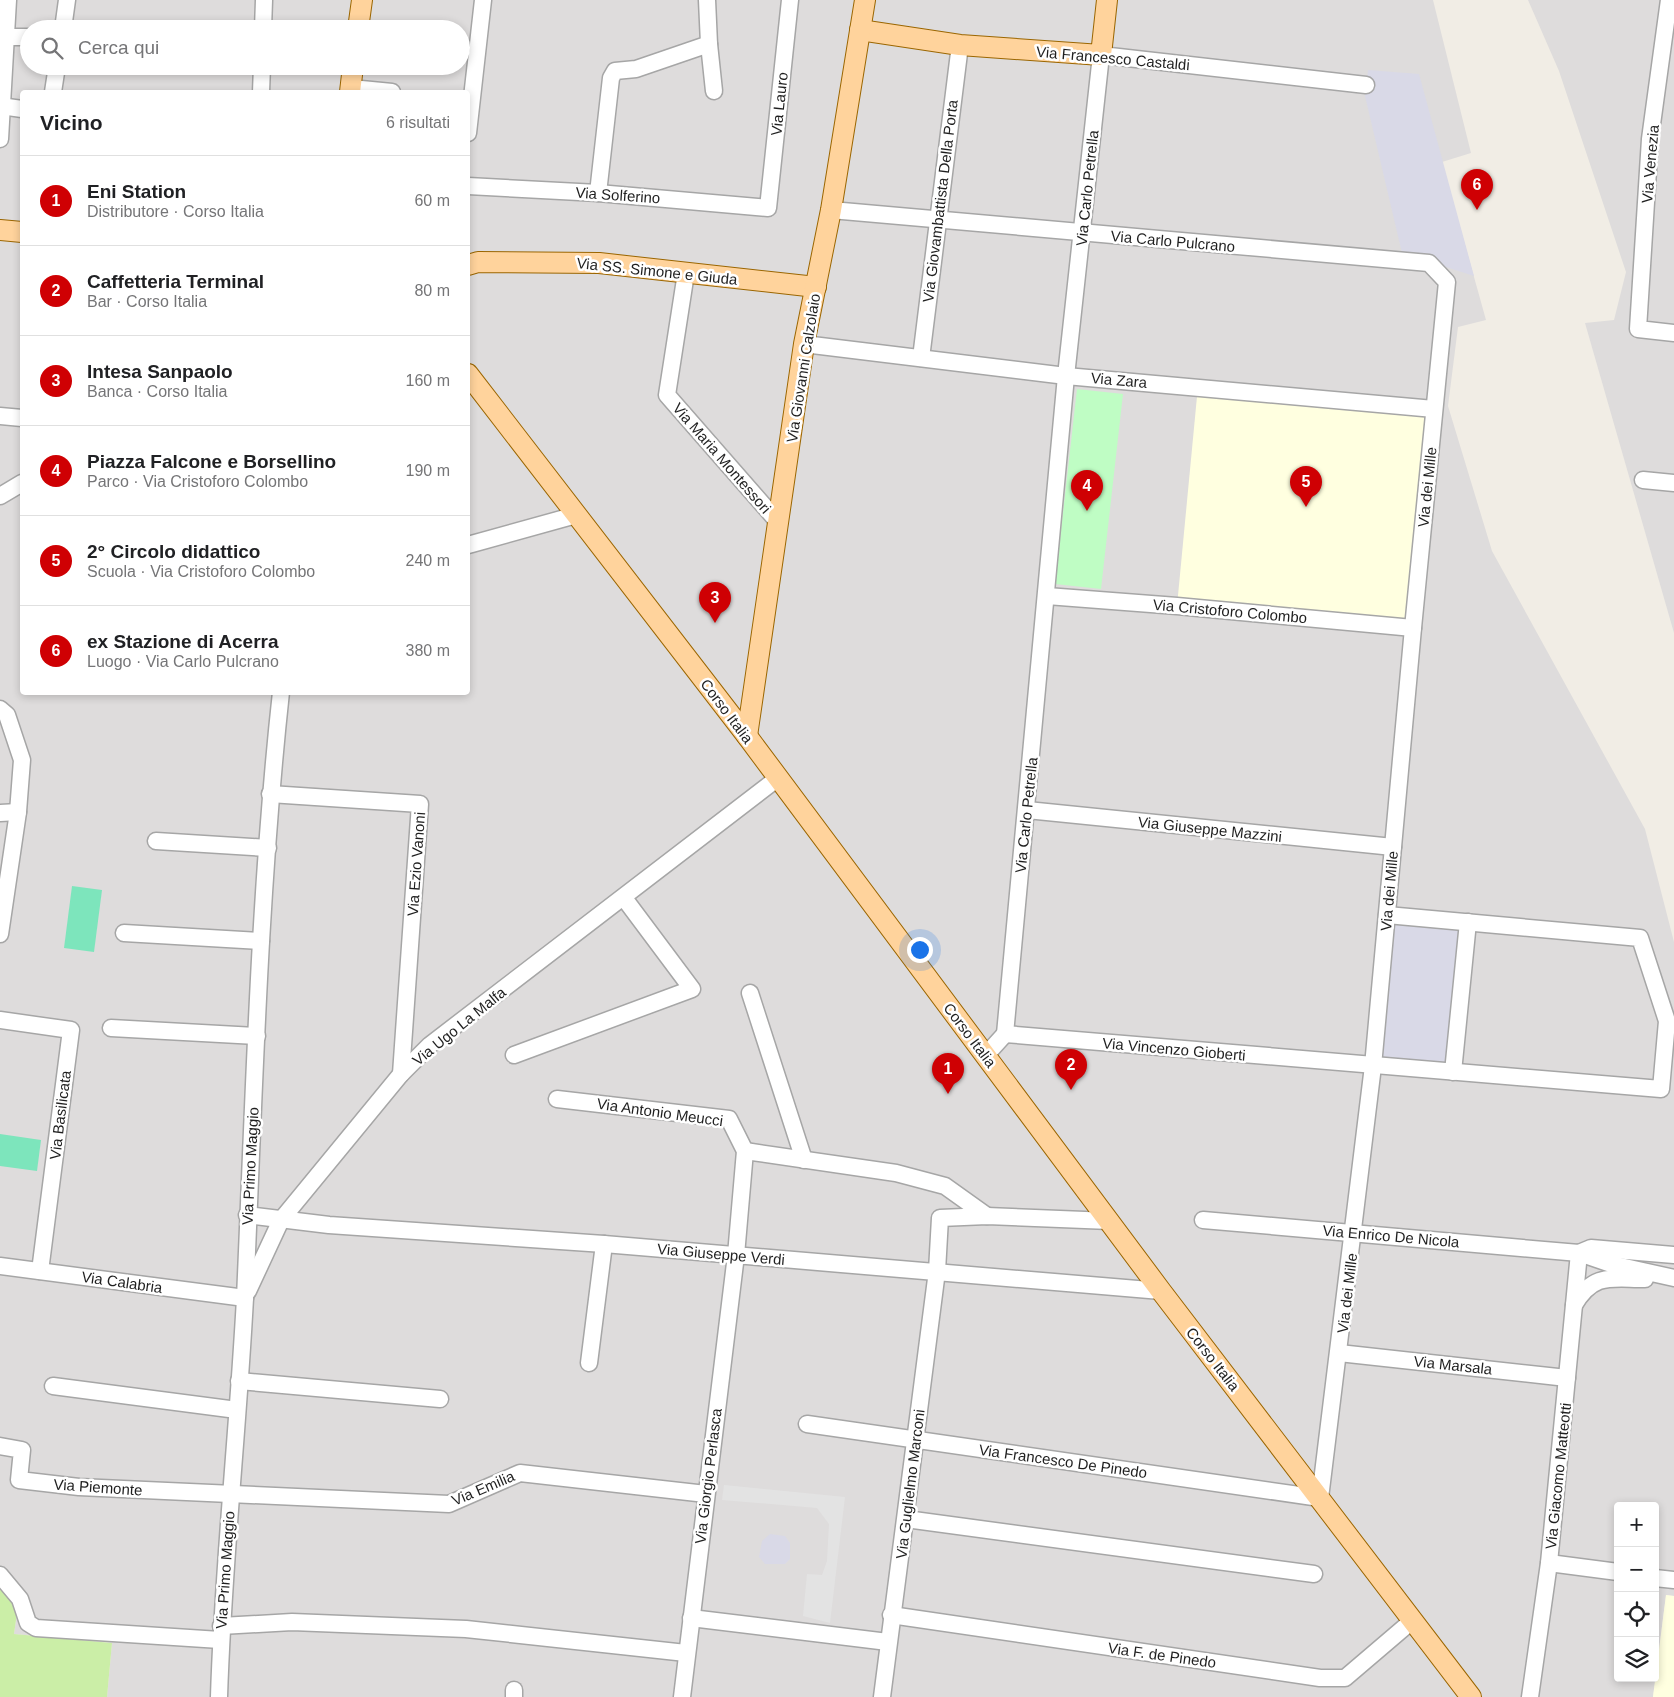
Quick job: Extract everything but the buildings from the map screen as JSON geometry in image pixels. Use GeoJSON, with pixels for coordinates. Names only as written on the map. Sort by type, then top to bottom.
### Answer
{"type":"FeatureCollection","features":[{"type":"Feature","properties":{"kind":"main road"},"geometry":{"type":"LineString","coordinates":[[359,20],[362,0]]}},
{"type":"Feature","properties":{"kind":"main road","name":"Via Giovanni Calzolaio"},"geometry":{"type":"LineString","coordinates":[[747,736],[804,344],[832,210],[865,0]]}},
{"type":"Feature","properties":{"kind":"main road","name":"Via Carlo Petrella"},"geometry":{"type":"LineString","coordinates":[[1101,55],[1107,0]]}},
{"type":"Feature","properties":{"kind":"main road","name":"Via Francesco Castaldi"},"geometry":{"type":"LineString","coordinates":[[860,30],[960,45],[1101,55]]}},
{"type":"Feature","properties":{"kind":"main road"},"geometry":{"type":"LineString","coordinates":[[350,90],[352,75]]}},
{"type":"Feature","properties":{"kind":"main road"},"geometry":{"type":"LineString","coordinates":[[0,230],[20,232]]}},
{"type":"Feature","properties":{"kind":"main road","name":"Via SS. Simone e Giuda"},"geometry":{"type":"LineString","coordinates":[[470,264],[478,262],[599,262],[816,287]]}},
{"type":"Feature","properties":{"kind":"main road","name":"Corso Italia"},"geometry":{"type":"LineString","coordinates":[[470,377],[747,736],[1161,1291],[1471,1697]]}},
{"type":"Feature","properties":{"kind":"street"},"geometry":{"type":"LineString","coordinates":[[0,139],[8,37],[8,0]]}},
{"type":"Feature","properties":{"kind":"street"},"geometry":{"type":"LineString","coordinates":[[64,20],[67,0]]}},
{"type":"Feature","properties":{"kind":"street"},"geometry":{"type":"LineString","coordinates":[[263,20],[264,0]]}},
{"type":"Feature","properties":{"kind":"street"},"geometry":{"type":"LineString","coordinates":[[470,94],[483,0]]}},
{"type":"Feature","properties":{"kind":"street"},"geometry":{"type":"LineString","coordinates":[[707,0],[714,91]]}},
{"type":"Feature","properties":{"kind":"street","name":"Via Lauro"},"geometry":{"type":"LineString","coordinates":[[768,208],[790,0]]}},
{"type":"Feature","properties":{"kind":"street","name":"Via Venezia"},"geometry":{"type":"LineString","coordinates":[[1669,0],[1650,139],[1638,328],[1674,333]]}},
{"type":"Feature","properties":{"kind":"street"},"geometry":{"type":"LineString","coordinates":[[8,37],[20,37]]}},
{"type":"Feature","properties":{"kind":"street"},"geometry":{"type":"LineString","coordinates":[[598,193],[610,78],[615,71],[636,69],[709,44]]}},
{"type":"Feature","properties":{"kind":"street","name":"Via Giovambattista Della Porta"},"geometry":{"type":"LineString","coordinates":[[920,358],[960,45]]}},
{"type":"Feature","properties":{"kind":"street","name":"Via Francesco Castaldi"},"geometry":{"type":"LineString","coordinates":[[1101,55],[1366,85]]}},
{"type":"Feature","properties":{"kind":"street","name":"Via Carlo Petrella"},"geometry":{"type":"LineString","coordinates":[[1005,1034],[1066,376],[1101,55]]}},
{"type":"Feature","properties":{"kind":"street"},"geometry":{"type":"LineString","coordinates":[[53,90],[56,75]]}},
{"type":"Feature","properties":{"kind":"street"},"geometry":{"type":"LineString","coordinates":[[261,90],[262,75]]}},
{"type":"Feature","properties":{"kind":"street"},"geometry":{"type":"LineString","coordinates":[[2,106],[20,109]]}},
{"type":"Feature","properties":{"kind":"street","name":"Via Solferino"},"geometry":{"type":"LineString","coordinates":[[470,186],[598,193],[768,208]]}},
{"type":"Feature","properties":{"kind":"street","name":"Via Carlo Pulcrano"},"geometry":{"type":"LineString","coordinates":[[832,210],[1429,263],[1447,282]]}},
{"type":"Feature","properties":{"kind":"street","name":"Via Maria Montessori"},"geometry":{"type":"LineString","coordinates":[[686,273],[666,395],[779,523]]}},
{"type":"Feature","properties":{"kind":"street","name":"Via dei Mille"},"geometry":{"type":"LineString","coordinates":[[1320,1498],[1373,1066],[1447,282]]}},
{"type":"Feature","properties":{"kind":"street","name":"Via Zara"},"geometry":{"type":"LineString","coordinates":[[804,344],[1066,376],[1434,409]]}},
{"type":"Feature","properties":{"kind":"street"},"geometry":{"type":"LineString","coordinates":[[0,416],[20,418]]}},
{"type":"Feature","properties":{"kind":"street"},"geometry":{"type":"LineString","coordinates":[[1643,480],[1674,483]]}},
{"type":"Feature","properties":{"kind":"street"},"geometry":{"type":"LineString","coordinates":[[0,496],[20,484]]}},
{"type":"Feature","properties":{"kind":"street"},"geometry":{"type":"LineString","coordinates":[[470,544],[576,515]]}},
{"type":"Feature","properties":{"kind":"street","name":"Via Cristoforo Colombo"},"geometry":{"type":"LineString","coordinates":[[1047,596],[1413,628]]}},
{"type":"Feature","properties":{"kind":"street","name":"Via Primo Maggio"},"geometry":{"type":"LineString","coordinates":[[219,1697],[230,1494],[245,1298],[247,1215],[270,794],[281,695]]}},
{"type":"Feature","properties":{"kind":"street"},"geometry":{"type":"LineString","coordinates":[[0,709],[6,715],[22,760],[18,812],[0,934]]}},
{"type":"Feature","properties":{"kind":"street","name":"Via Ugo La Malfa"},"geometry":{"type":"LineString","coordinates":[[245,1298],[281,1220],[401,1074],[430,1045],[778,778]]}},
{"type":"Feature","properties":{"kind":"street","name":"Via Ezio Vanoni"},"geometry":{"type":"LineString","coordinates":[[270,794],[420,804],[401,1074]]}},
{"type":"Feature","properties":{"kind":"street","name":"Via Giuseppe Mazzini"},"geometry":{"type":"LineString","coordinates":[[1027,810],[1393,847]]}},
{"type":"Feature","properties":{"kind":"street"},"geometry":{"type":"LineString","coordinates":[[0,813],[18,812]]}},
{"type":"Feature","properties":{"kind":"street"},"geometry":{"type":"LineString","coordinates":[[156,840],[268,848]]}},
{"type":"Feature","properties":{"kind":"street"},"geometry":{"type":"LineString","coordinates":[[514,1055],[692,989],[624,898]]}},
{"type":"Feature","properties":{"kind":"street"},"geometry":{"type":"LineString","coordinates":[[1387,915],[1468,922],[1453,1072]]}},
{"type":"Feature","properties":{"kind":"street","name":"Via Vincenzo Gioberti"},"geometry":{"type":"LineString","coordinates":[[1005,1034],[1661,1089],[1667,1021],[1640,938],[1468,922]]}},
{"type":"Feature","properties":{"kind":"street"},"geometry":{"type":"LineString","coordinates":[[124,933],[261,941]]}},
{"type":"Feature","properties":{"kind":"street"},"geometry":{"type":"LineString","coordinates":[[750,992],[804,1160]]}},
{"type":"Feature","properties":{"kind":"street","name":"Via Basilicata"},"geometry":{"type":"LineString","coordinates":[[0,1020],[71,1030],[40,1271]]}},
{"type":"Feature","properties":{"kind":"street"},"geometry":{"type":"LineString","coordinates":[[111,1028],[257,1036]]}},
{"type":"Feature","properties":{"kind":"street"},"geometry":{"type":"LineString","coordinates":[[985,1056],[1005,1034]]}},
{"type":"Feature","properties":{"kind":"street","name":"Via Antonio Meucci"},"geometry":{"type":"LineString","coordinates":[[557,1099],[729,1120],[745,1151]]}},
{"type":"Feature","properties":{"kind":"street"},"geometry":{"type":"LineString","coordinates":[[736,1255],[745,1151],[896,1173],[945,1186],[987,1216]]}},
{"type":"Feature","properties":{"kind":"street"},"geometry":{"type":"LineString","coordinates":[[247,1215],[281,1220]]}},
{"type":"Feature","properties":{"kind":"street"},"geometry":{"type":"LineString","coordinates":[[937,1271],[940,1218],[987,1216],[1110,1221]]}},
{"type":"Feature","properties":{"kind":"street","name":"Via Giuseppe Verdi"},"geometry":{"type":"LineString","coordinates":[[281,1220],[604,1244],[1161,1291]]}},
{"type":"Feature","properties":{"kind":"street","name":"Via Enrico De Nicola"},"geometry":{"type":"LineString","coordinates":[[1203,1220],[1579,1253],[1611,1264],[1674,1278]]}},
{"type":"Feature","properties":{"kind":"street"},"geometry":{"type":"LineString","coordinates":[[589,1363],[604,1244]]}},
{"type":"Feature","properties":{"kind":"street","name":"Via Enrico De Nicola"},"geometry":{"type":"LineString","coordinates":[[1579,1253],[1591,1248],[1674,1255]]}},
{"type":"Feature","properties":{"kind":"street","name":"Via Giacomo Matteotti"},"geometry":{"type":"LineString","coordinates":[[1530,1697],[1549,1563],[1579,1253]]}},
{"type":"Feature","properties":{"kind":"street","name":"Via Giorgio Perlasca"},"geometry":{"type":"LineString","coordinates":[[682,1697],[736,1255]]}},
{"type":"Feature","properties":{"kind":"street","name":"Via Calabria"},"geometry":{"type":"LineString","coordinates":[[0,1266],[245,1298]]}},
{"type":"Feature","properties":{"kind":"street","name":"Via Guglielmo Marconi"},"geometry":{"type":"LineString","coordinates":[[882,1697],[891,1615],[906,1519],[937,1271]]}},
{"type":"Feature","properties":{"kind":"street","name":"Via Enrico De Nicola"},"geometry":{"type":"LineString","coordinates":[[1574,1305],[1588,1286],[1604,1278],[1674,1278]]}},
{"type":"Feature","properties":{"kind":"street","name":"Via Marsala"},"geometry":{"type":"LineString","coordinates":[[1339,1353],[1567,1378]]}},
{"type":"Feature","properties":{"kind":"street"},"geometry":{"type":"LineString","coordinates":[[239,1381],[440,1399]]}},
{"type":"Feature","properties":{"kind":"street"},"geometry":{"type":"LineString","coordinates":[[53,1386],[237,1410]]}},
{"type":"Feature","properties":{"kind":"street","name":"Via Francesco De Pinedo"},"geometry":{"type":"LineString","coordinates":[[807,1424],[1320,1498]]}},
{"type":"Feature","properties":{"kind":"street","name":"Via Piemonte"},"geometry":{"type":"LineString","coordinates":[[0,1446],[22,1450],[19,1480],[79,1487],[230,1494]]}},
{"type":"Feature","properties":{"kind":"street","name":"Via Emilia"},"geometry":{"type":"LineString","coordinates":[[230,1494],[449,1504],[520,1473],[706,1494]]}},
{"type":"Feature","properties":{"kind":"street"},"geometry":{"type":"LineString","coordinates":[[906,1519],[1314,1574]]}},
{"type":"Feature","properties":{"kind":"street"},"geometry":{"type":"LineString","coordinates":[[1549,1563],[1614,1571]]}},
{"type":"Feature","properties":{"kind":"street","name":"Via Primo Maggio"},"geometry":{"type":"LineString","coordinates":[[0,1575],[20,1599],[28,1623],[36,1628],[221,1633]]}},
{"type":"Feature","properties":{"kind":"street"},"geometry":{"type":"LineString","coordinates":[[1659,1578],[1674,1580]]}},
{"type":"Feature","properties":{"kind":"street","name":"Via F. de Pinedo"},"geometry":{"type":"LineString","coordinates":[[891,1615],[1320,1678],[1345,1678],[1413,1620]]}},
{"type":"Feature","properties":{"kind":"street"},"geometry":{"type":"LineString","coordinates":[[692,1618],[888,1642]]}},
{"type":"Feature","properties":{"kind":"street"},"geometry":{"type":"LineString","coordinates":[[221,1633],[292,1622],[466,1629],[686,1653]]}},
{"type":"Feature","properties":{"kind":"shaded area"},"geometry":{"type":"Polygon","coordinates":[[[0,0],[1433,0],[1471,153],[1442,162],[1486,320],[1458,327],[1448,406],[1492,551],[1645,829],[1674,942],[1674,1596],[1666,1595],[1659,1650],[1659,1502],[1614,1502],[1614,1682],[1655,1682],[1653,1697],[107,1697],[112,1643],[14,1634],[18,1606],[0,1585],[0,0]]]}},
{"type":"Feature","properties":{"kind":"shaded area"},"geometry":{"type":"Polygon","coordinates":[[[1528,0],[1674,0],[1674,633],[1585,323],[1614,320],[1626,272],[1559,71],[1528,0]]]}},
{"type":"Feature","properties":{"kind":"shaded area"},"geometry":{"type":"Polygon","coordinates":[[[1368,70],[1419,74],[1474,276],[1402,253],[1365,96],[1368,70]]]}},
{"type":"Feature","properties":{"kind":"shaded area"},"geometry":{"type":"Polygon","coordinates":[[[1198,386],[1434,409],[1413,628],[1177,606],[1198,386]]]}},
{"type":"Feature","properties":{"kind":"shaded area"},"geometry":{"type":"Polygon","coordinates":[[[1393,923],[1463,930],[1446,1067],[1380,1060],[1393,923]]]}},
{"type":"Feature","properties":{"kind":"shaded area"},"geometry":{"type":"Polygon","coordinates":[[[724,1485],[845,1497],[830,1623],[803,1616],[807,1574],[822,1575],[827,1561],[829,1524],[817,1508],[722,1500],[724,1485]]]}},
{"type":"Feature","properties":{"kind":"shaded area"},"geometry":{"type":"Polygon","coordinates":[[[770,1534],[785,1536],[790,1543],[790,1559],[785,1564],[765,1564],[759,1557],[762,1541],[770,1534]]]}},
{"type":"Feature","properties":{"kind":"shaded area"},"geometry":{"type":"Polygon","coordinates":[[[1666,1595],[1674,1596],[1674,1697],[1653,1697],[1655,1682],[1659,1682],[1659,1650],[1666,1595]]]}},
{"type":"Feature","properties":{"kind":"green space"},"geometry":{"type":"Polygon","coordinates":[[[1077,389],[1123,394],[1101,589],[1055,584],[1077,389]]]}},
{"type":"Feature","properties":{"kind":"green space"},"geometry":{"type":"Polygon","coordinates":[[[72,886],[102,890],[94,952],[64,948],[72,886]]]}},
{"type":"Feature","properties":{"kind":"green space"},"geometry":{"type":"Polygon","coordinates":[[[0,1134],[41,1140],[37,1171],[0,1166],[0,1134]]]}},
{"type":"Feature","properties":{"kind":"green space"},"geometry":{"type":"Polygon","coordinates":[[[0,1585],[18,1606],[14,1634],[112,1643],[107,1697],[0,1697],[0,1585]]]}},
{"type":"Feature","properties":{"kind":"place","name":"ex Stazione di Acerra"},"geometry":{"type":"Point","coordinates":[1477,210]}},
{"type":"Feature","properties":{"kind":"place","name":"2° Circolo didattico"},"geometry":{"type":"Point","coordinates":[1306,507]}},
{"type":"Feature","properties":{"kind":"place","name":"Piazza Falcone e Borsellino"},"geometry":{"type":"Point","coordinates":[1087,511]}},
{"type":"Feature","properties":{"kind":"place","name":"Intesa Sanpaolo"},"geometry":{"type":"Point","coordinates":[715,623]}},
{"type":"Feature","properties":{"kind":"place","name":"Caffetteria Terminal"},"geometry":{"type":"Point","coordinates":[1071,1090]}},
{"type":"Feature","properties":{"kind":"place","name":"Eni Station"},"geometry":{"type":"Point","coordinates":[948,1094]}}]}
